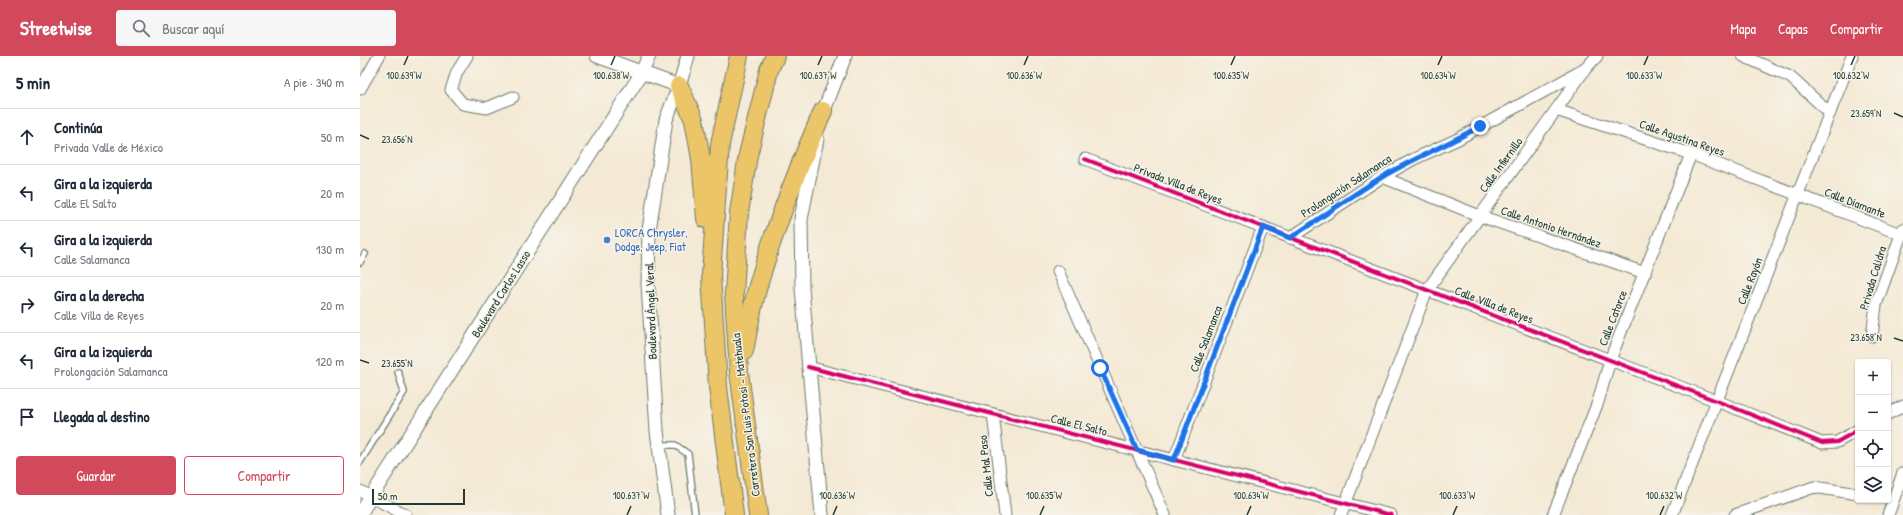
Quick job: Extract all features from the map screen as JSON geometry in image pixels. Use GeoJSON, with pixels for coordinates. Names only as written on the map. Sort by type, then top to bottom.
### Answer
{"type":"FeatureCollection","features":[{"type":"Feature","properties":{"kind":"highway","name":"Carretera San Luis Potosi - Matehuala"},"geometry":{"type":"LineString","coordinates":[[734,515],[718,387],[711,275],[720,144],[739,56]]}},
{"type":"Feature","properties":{"kind":"highway","name":"Carretera San Luis Potosi - Matehuala"},"geometry":{"type":"LineString","coordinates":[[758,515],[739,372],[734,294],[739,213],[748,155],[769,70],[775,56]]}},
{"type":"Feature","properties":{"kind":"highway"},"geometry":{"type":"LineString","coordinates":[[679,86],[694,120],[701,159],[711,275]]}},
{"type":"Feature","properties":{"kind":"highway"},"geometry":{"type":"LineString","coordinates":[[739,372],[758,286],[794,178],[823,111]]}},
{"type":"Feature","properties":{"kind":"street"},"geometry":{"type":"LineString","coordinates":[[360,89],[379,56]]}},
{"type":"Feature","properties":{"kind":"street"},"geometry":{"type":"LineString","coordinates":[[467,56],[457,72],[451,90],[462,104],[487,108],[512,96]]}},
{"type":"Feature","properties":{"kind":"street"},"geometry":{"type":"LineString","coordinates":[[597,56],[641,74],[679,86],[688,56]]}},
{"type":"Feature","properties":{"kind":"street","name":"Boulevard Carlos Lasso"},"geometry":{"type":"LineString","coordinates":[[360,514],[365,494],[641,74],[649,56]]}},
{"type":"Feature","properties":{"kind":"street"},"geometry":{"type":"LineString","coordinates":[[822,515],[802,288],[801,219],[823,111],[845,56]]}},
{"type":"Feature","properties":{"kind":"street","name":"Calle Infiernillo"},"geometry":{"type":"LineString","coordinates":[[1427,290],[1586,68],[1597,56]]}},
{"type":"Feature","properties":{"kind":"street"},"geometry":{"type":"LineString","coordinates":[[1743,56],[1790,77],[1830,113]]}},
{"type":"Feature","properties":{"kind":"street","name":"Calle Rayón"},"geometry":{"type":"LineString","coordinates":[[1672,515],[1852,56]]}},
{"type":"Feature","properties":{"kind":"street","name":"Prolongación Salamanca"},"geometry":{"type":"LineString","coordinates":[[1290,238],[1382,177],[1414,159],[1458,139],[1586,68]]}},
{"type":"Feature","properties":{"kind":"street","name":"Boulevard Ángel Veral"},"geometry":{"type":"LineString","coordinates":[[668,515],[659,445],[648,284],[649,230],[666,120],[679,86]]}},
{"type":"Feature","properties":{"kind":"street","name":"Calle Agustina Reyes"},"geometry":{"type":"LineString","coordinates":[[1556,110],[1691,154],[1797,196]]}},
{"type":"Feature","properties":{"kind":"street","name":"Calle Catorce"},"geometry":{"type":"LineString","coordinates":[[1553,515],[1598,402],[1610,360],[1691,154]]}},
{"type":"Feature","properties":{"kind":"street","name":"Privada Villa de Reyes"},"geometry":{"type":"LineString","coordinates":[[1085,159],[1263,227]]}},
{"type":"Feature","properties":{"kind":"street","name":"Calle Antonio Hernández"},"geometry":{"type":"LineString","coordinates":[[1382,177],[1480,216],[1645,273]]}},
{"type":"Feature","properties":{"kind":"street","name":"Calle Diamante"},"geometry":{"type":"LineString","coordinates":[[1797,196],[1902,233]]}},
{"type":"Feature","properties":{"kind":"street","name":"Calle Villa de Reyes"},"geometry":{"type":"LineString","coordinates":[[1263,227],[1717,401],[1822,443],[1837,442],[1856,431]]}},
{"type":"Feature","properties":{"kind":"street","name":"Calle Salamanca"},"geometry":{"type":"LineString","coordinates":[[1174,460],[1263,227]]}},
{"type":"Feature","properties":{"kind":"street","name":"Privada Calidra"},"geometry":{"type":"LineString","coordinates":[[1872,336],[1876,305],[1902,233]]}},
{"type":"Feature","properties":{"kind":"street"},"geometry":{"type":"LineString","coordinates":[[1058,271],[1165,515]]}},
{"type":"Feature","properties":{"kind":"street"},"geometry":{"type":"LineString","coordinates":[[1341,515],[1427,290]]}},
{"type":"Feature","properties":{"kind":"street","name":"Calle El Salto"},"geometry":{"type":"LineString","coordinates":[[808,367],[1391,515]]}},
{"type":"Feature","properties":{"kind":"street"},"geometry":{"type":"LineString","coordinates":[[1891,412],[1903,406]]}},
{"type":"Feature","properties":{"kind":"street","name":"Calle Mal Paso"},"geometry":{"type":"LineString","coordinates":[[993,414],[1005,515]]}},
{"type":"Feature","properties":{"kind":"street"},"geometry":{"type":"LineString","coordinates":[[1888,515],[1895,501],[1903,473]]}},
{"type":"Feature","properties":{"kind":"street"},"geometry":{"type":"LineString","coordinates":[[1735,515],[1814,487],[1855,494]]}},
{"type":"Feature","properties":{"kind":"street"},"geometry":{"type":"LineString","coordinates":[[365,494],[406,515]]}},
{"type":"Feature","properties":{"kind":"lane"},"geometry":{"type":"LineString","coordinates":[[360,262],[365,254]]}},
{"type":"Feature","properties":{"kind":"lane"},"geometry":{"type":"LineString","coordinates":[[360,462],[404,392],[398,372]]}},
{"type":"Feature","properties":{"kind":"lane"},"geometry":{"type":"LineString","coordinates":[[659,445],[676,445],[688,454],[695,515]]}},
{"type":"Feature","properties":{"kind":"cycle path"},"geometry":{"type":"LineString","coordinates":[[1085,159],[1717,401],[1822,443],[1837,442],[1856,431]]}},
{"type":"Feature","properties":{"kind":"cycle path"},"geometry":{"type":"LineString","coordinates":[[808,367],[1391,515]]}},
{"type":"Feature","properties":{"kind":"place","name":"LORCA Chrysler, Dodge, Jeep, Fiat"},"geometry":{"type":"Point","coordinates":[607,240]}},
{"type":"Feature","properties":{"kind":"route"},"geometry":{"type":"LineString","coordinates":[[1100,368],[1137,450],[1174,460],[1263,227],[1290,238],[1382,177],[1414,159],[1458,139],[1480,126]]}}]}
